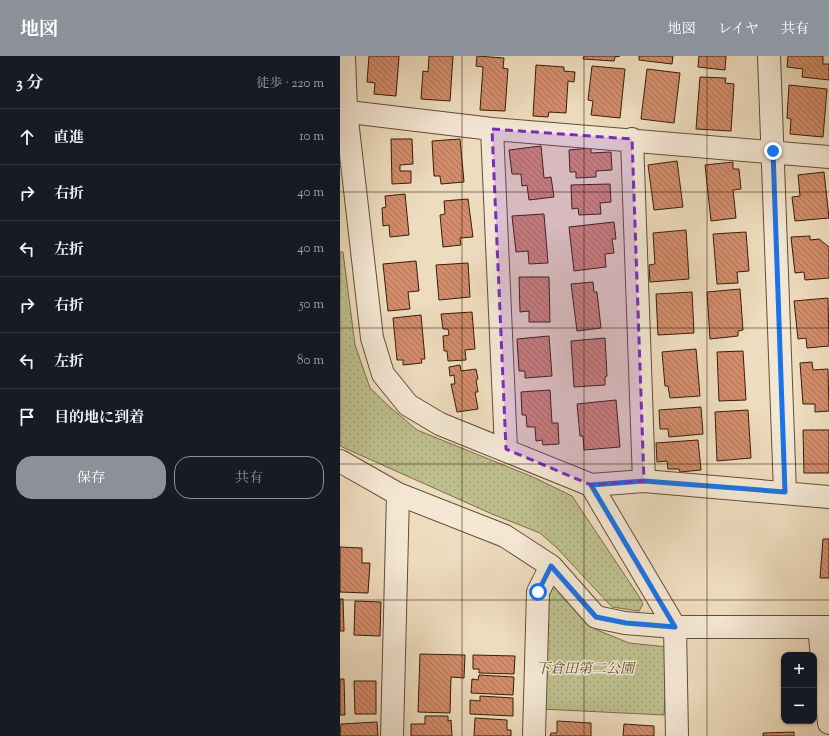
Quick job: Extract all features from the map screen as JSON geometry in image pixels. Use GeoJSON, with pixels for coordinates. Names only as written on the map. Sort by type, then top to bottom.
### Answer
{"type":"FeatureCollection","features":[{"type":"Feature","properties":{"kind":"street"},"geometry":{"type":"LineString","coordinates":[[344,56],[343,111],[372,338],[383,374],[408,405],[440,424],[506,449],[591,485],[644,481],[829,497]]}},
{"type":"Feature","properties":{"kind":"street"},"geometry":{"type":"LineString","coordinates":[[769,56],[785,492]]}},
{"type":"Feature","properties":{"kind":"street"},"geometry":{"type":"LineString","coordinates":[[343,111],[492,129],[632,139],[829,157]]}},
{"type":"Feature","properties":{"kind":"street"},"geometry":{"type":"LineString","coordinates":[[492,129],[506,449]]}},
{"type":"Feature","properties":{"kind":"street"},"geometry":{"type":"LineString","coordinates":[[632,139],[644,481]]}},
{"type":"Feature","properties":{"kind":"street"},"geometry":{"type":"LineString","coordinates":[[340,461],[398,494],[505,536],[551,566],[596,617],[626,623],[675,627],[824,627],[829,723]]}},
{"type":"Feature","properties":{"kind":"street"},"geometry":{"type":"LineString","coordinates":[[591,485],[675,627],[678,736]]}},
{"type":"Feature","properties":{"kind":"street"},"geometry":{"type":"LineString","coordinates":[[392,736],[398,494]]}},
{"type":"Feature","properties":{"kind":"street"},"geometry":{"type":"LineString","coordinates":[[534,736],[538,592],[551,566]]}},
{"type":"Feature","properties":{"kind":"highlighted area"},"geometry":{"type":"Polygon","coordinates":[[[492,129],[632,139],[644,481],[591,485],[506,449],[492,129]]]}},
{"type":"Feature","properties":{"kind":"green space"},"geometry":{"type":"Polygon","coordinates":[[[340,252],[343,252],[355,345],[370,388],[417,430],[533,477],[572,496],[638,595],[643,604],[639,611],[612,607],[556,547],[540,533],[492,514],[340,446],[340,252]]]}},
{"type":"Feature","properties":{"kind":"green space","name":"下倉田第二公園"},"geometry":{"type":"Polygon","coordinates":[[[552,582],[597,630],[629,643],[668,647],[664,715],[541,709],[547,594],[552,582]]]}},
{"type":"Feature","properties":{"kind":"building"},"geometry":{"type":"Polygon","coordinates":[[[369,56],[399,56],[396,96],[374,94],[375,83],[367,82],[369,56]]]}},
{"type":"Feature","properties":{"kind":"building"},"geometry":{"type":"Polygon","coordinates":[[[429,56],[453,56],[450,101],[421,99],[423,71],[428,72],[429,56]]]}},
{"type":"Feature","properties":{"kind":"building"},"geometry":{"type":"Polygon","coordinates":[[[477,56],[504,58],[503,68],[508,69],[505,111],[480,110],[483,67],[476,66],[477,56]]]}},
{"type":"Feature","properties":{"kind":"building"},"geometry":{"type":"Polygon","coordinates":[[[584,56],[620,56],[615,57],[614,61],[583,59],[584,56]]]}},
{"type":"Feature","properties":{"kind":"building"},"geometry":{"type":"Polygon","coordinates":[[[639,56],[673,56],[672,64],[639,60],[639,56]]]}},
{"type":"Feature","properties":{"kind":"building"},"geometry":{"type":"Polygon","coordinates":[[[699,56],[726,56],[725,70],[698,67],[699,56]]]}},
{"type":"Feature","properties":{"kind":"building"},"geometry":{"type":"Polygon","coordinates":[[[788,56],[823,56],[823,64],[829,64],[829,80],[802,77],[803,69],[787,67],[788,56]]]}},
{"type":"Feature","properties":{"kind":"building"},"geometry":{"type":"Polygon","coordinates":[[[536,65],[564,67],[564,71],[575,72],[574,82],[568,81],[566,113],[549,112],[548,117],[533,116],[536,65]]]}},
{"type":"Feature","properties":{"kind":"building"},"geometry":{"type":"Polygon","coordinates":[[[592,66],[625,69],[620,118],[591,115],[593,101],[588,100],[592,66]]]}},
{"type":"Feature","properties":{"kind":"building"},"geometry":{"type":"Polygon","coordinates":[[[647,69],[680,73],[674,123],[641,119],[647,69]]]}},
{"type":"Feature","properties":{"kind":"building"},"geometry":{"type":"Polygon","coordinates":[[[700,77],[726,78],[725,83],[734,84],[731,131],[696,129],[700,77]]]}},
{"type":"Feature","properties":{"kind":"building"},"geometry":{"type":"Polygon","coordinates":[[[789,85],[827,89],[823,137],[790,134],[791,119],[787,118],[789,85]]]}},
{"type":"Feature","properties":{"kind":"building"},"geometry":{"type":"Polygon","coordinates":[[[391,139],[412,139],[413,164],[400,165],[400,171],[411,171],[411,183],[392,184],[391,139]]]}},
{"type":"Feature","properties":{"kind":"building"},"geometry":{"type":"Polygon","coordinates":[[[460,139],[464,182],[441,184],[440,176],[434,176],[432,141],[460,139]]]}},
{"type":"Feature","properties":{"kind":"building"},"geometry":{"type":"Polygon","coordinates":[[[541,146],[544,178],[551,177],[554,197],[529,200],[527,185],[522,186],[521,174],[512,174],[509,150],[541,146]]]}},
{"type":"Feature","properties":{"kind":"building"},"geometry":{"type":"Polygon","coordinates":[[[591,148],[591,153],[611,152],[612,170],[596,171],[596,177],[576,178],[576,172],[570,172],[569,150],[591,148]]]}},
{"type":"Feature","properties":{"kind":"building"},"geometry":{"type":"Polygon","coordinates":[[[677,161],[683,207],[654,210],[648,165],[677,161]]]}},
{"type":"Feature","properties":{"kind":"building"},"geometry":{"type":"Polygon","coordinates":[[[733,162],[733,169],[739,169],[741,189],[733,190],[736,218],[711,221],[705,165],[733,162]]]}},
{"type":"Feature","properties":{"kind":"building"},"geometry":{"type":"Polygon","coordinates":[[[824,172],[829,218],[795,221],[792,197],[800,196],[798,175],[824,172]]]}},
{"type":"Feature","properties":{"kind":"building"},"geometry":{"type":"Polygon","coordinates":[[[610,184],[611,202],[600,203],[601,214],[579,215],[578,208],[572,209],[571,185],[610,184]]]}},
{"type":"Feature","properties":{"kind":"building"},"geometry":{"type":"Polygon","coordinates":[[[405,194],[409,235],[390,237],[389,225],[383,226],[382,208],[386,207],[385,196],[405,194]]]}},
{"type":"Feature","properties":{"kind":"building"},"geometry":{"type":"Polygon","coordinates":[[[468,199],[473,237],[460,238],[461,245],[443,247],[440,215],[445,214],[444,201],[468,199]]]}},
{"type":"Feature","properties":{"kind":"building"},"geometry":{"type":"Polygon","coordinates":[[[544,214],[548,263],[529,264],[528,251],[516,252],[512,216],[544,214]]]}},
{"type":"Feature","properties":{"kind":"building"},"geometry":{"type":"Polygon","coordinates":[[[614,222],[616,239],[612,239],[614,253],[605,254],[606,267],[574,271],[569,227],[614,222]]]}},
{"type":"Feature","properties":{"kind":"building"},"geometry":{"type":"Polygon","coordinates":[[[686,230],[689,279],[650,282],[649,265],[655,264],[653,233],[686,230]]]}},
{"type":"Feature","properties":{"kind":"building"},"geometry":{"type":"Polygon","coordinates":[[[746,232],[749,271],[737,272],[738,283],[717,284],[713,234],[746,232]]]}},
{"type":"Feature","properties":{"kind":"building"},"geometry":{"type":"Polygon","coordinates":[[[810,236],[810,240],[819,239],[829,247],[829,278],[805,280],[804,272],[795,273],[791,237],[810,236]]]}},
{"type":"Feature","properties":{"kind":"building"},"geometry":{"type":"Polygon","coordinates":[[[416,261],[419,291],[408,292],[410,309],[388,311],[383,264],[416,261]]]}},
{"type":"Feature","properties":{"kind":"building"},"geometry":{"type":"Polygon","coordinates":[[[468,263],[470,297],[439,300],[436,265],[468,263]]]}},
{"type":"Feature","properties":{"kind":"building"},"geometry":{"type":"Polygon","coordinates":[[[519,277],[549,277],[550,322],[529,322],[529,311],[520,312],[519,277]]]}},
{"type":"Feature","properties":{"kind":"building"},"geometry":{"type":"Polygon","coordinates":[[[593,282],[594,292],[597,292],[601,328],[577,331],[571,284],[593,282]]]}},
{"type":"Feature","properties":{"kind":"building"},"geometry":{"type":"Polygon","coordinates":[[[740,289],[743,330],[738,331],[738,336],[710,339],[707,292],[740,289]]]}},
{"type":"Feature","properties":{"kind":"building"},"geometry":{"type":"Polygon","coordinates":[[[692,292],[694,333],[658,335],[656,294],[692,292]]]}},
{"type":"Feature","properties":{"kind":"building"},"geometry":{"type":"Polygon","coordinates":[[[828,298],[829,346],[807,348],[806,338],[798,339],[794,301],[828,298]]]}},
{"type":"Feature","properties":{"kind":"building"},"geometry":{"type":"Polygon","coordinates":[[[472,312],[475,349],[465,350],[466,360],[448,361],[447,351],[444,351],[443,336],[449,335],[448,329],[443,329],[441,314],[472,312]]]}},
{"type":"Feature","properties":{"kind":"building"},"geometry":{"type":"Polygon","coordinates":[[[421,315],[425,359],[421,359],[422,363],[403,365],[403,360],[397,360],[393,318],[421,315]]]}},
{"type":"Feature","properties":{"kind":"building"},"geometry":{"type":"Polygon","coordinates":[[[549,336],[552,376],[525,378],[525,371],[519,371],[517,339],[549,336]]]}},
{"type":"Feature","properties":{"kind":"building"},"geometry":{"type":"Polygon","coordinates":[[[605,338],[607,376],[605,377],[605,385],[574,387],[571,341],[605,338]]]}},
{"type":"Feature","properties":{"kind":"building"},"geometry":{"type":"Polygon","coordinates":[[[696,349],[700,396],[670,398],[668,386],[665,386],[662,352],[696,349]]]}},
{"type":"Feature","properties":{"kind":"building"},"geometry":{"type":"Polygon","coordinates":[[[743,351],[746,400],[719,401],[717,352],[743,351]]]}},
{"type":"Feature","properties":{"kind":"building"},"geometry":{"type":"Polygon","coordinates":[[[812,362],[813,370],[828,369],[829,411],[815,412],[815,404],[803,404],[800,363],[812,362]]]}},
{"type":"Feature","properties":{"kind":"building"},"geometry":{"type":"Polygon","coordinates":[[[460,365],[461,371],[476,369],[478,392],[475,392],[478,409],[457,412],[451,384],[455,384],[454,375],[450,376],[449,367],[460,365]]]}},
{"type":"Feature","properties":{"kind":"building"},"geometry":{"type":"Polygon","coordinates":[[[550,390],[552,423],[558,423],[559,444],[543,445],[542,440],[536,441],[535,427],[527,427],[526,415],[522,415],[521,392],[550,390]]]}},
{"type":"Feature","properties":{"kind":"building"},"geometry":{"type":"Polygon","coordinates":[[[616,400],[620,447],[584,450],[583,436],[580,436],[577,404],[616,400]]]}},
{"type":"Feature","properties":{"kind":"building"},"geometry":{"type":"Polygon","coordinates":[[[701,407],[703,434],[669,437],[668,429],[660,429],[659,410],[701,407]]]}},
{"type":"Feature","properties":{"kind":"building"},"geometry":{"type":"Polygon","coordinates":[[[748,410],[751,458],[717,461],[715,412],[748,410]]]}},
{"type":"Feature","properties":{"kind":"building"},"geometry":{"type":"Polygon","coordinates":[[[803,430],[829,430],[829,473],[804,473],[803,430]]]}},
{"type":"Feature","properties":{"kind":"building"},"geometry":{"type":"Polygon","coordinates":[[[698,440],[701,470],[680,472],[679,469],[668,469],[667,461],[657,462],[656,443],[698,440]]]}},
{"type":"Feature","properties":{"kind":"building"},"geometry":{"type":"Polygon","coordinates":[[[823,539],[829,539],[829,578],[820,578],[823,539]]]}},
{"type":"Feature","properties":{"kind":"building"},"geometry":{"type":"Polygon","coordinates":[[[340,547],[362,548],[362,563],[370,563],[368,593],[340,592],[340,547]]]}},
{"type":"Feature","properties":{"kind":"building"},"geometry":{"type":"Polygon","coordinates":[[[340,599],[343,599],[344,631],[340,631],[340,599]]]}},
{"type":"Feature","properties":{"kind":"building"},"geometry":{"type":"Polygon","coordinates":[[[355,601],[381,602],[380,636],[354,635],[355,601]]]}},
{"type":"Feature","properties":{"kind":"building"},"geometry":{"type":"Polygon","coordinates":[[[420,654],[465,655],[464,678],[451,677],[450,713],[418,712],[420,654]]]}},
{"type":"Feature","properties":{"kind":"building"},"geometry":{"type":"Polygon","coordinates":[[[473,655],[515,656],[514,674],[479,673],[479,669],[473,669],[473,655]]]}},
{"type":"Feature","properties":{"kind":"building"},"geometry":{"type":"Polygon","coordinates":[[[479,675],[514,677],[513,695],[471,693],[472,679],[478,680],[479,675]]]}},
{"type":"Feature","properties":{"kind":"building"},"geometry":{"type":"Polygon","coordinates":[[[340,679],[344,679],[345,715],[340,715],[340,679]]]}},
{"type":"Feature","properties":{"kind":"building"},"geometry":{"type":"Polygon","coordinates":[[[354,681],[376,681],[376,714],[355,714],[354,681]]]}},
{"type":"Feature","properties":{"kind":"building"},"geometry":{"type":"Polygon","coordinates":[[[480,696],[513,698],[513,716],[470,714],[470,700],[480,701],[480,696]]]}},
{"type":"Feature","properties":{"kind":"building"},"geometry":{"type":"Polygon","coordinates":[[[425,716],[448,716],[448,721],[451,720],[452,736],[411,736],[411,724],[425,724],[425,716]]]}},
{"type":"Feature","properties":{"kind":"building"},"geometry":{"type":"Polygon","coordinates":[[[475,718],[507,720],[507,730],[511,730],[511,736],[474,736],[475,718]]]}},
{"type":"Feature","properties":{"kind":"building"},"geometry":{"type":"Polygon","coordinates":[[[557,721],[591,723],[591,736],[550,736],[551,733],[557,733],[557,721]]]}},
{"type":"Feature","properties":{"kind":"building"},"geometry":{"type":"Polygon","coordinates":[[[377,722],[378,736],[340,736],[341,724],[377,722]]]}},
{"type":"Feature","properties":{"kind":"building"},"geometry":{"type":"Polygon","coordinates":[[[624,724],[654,726],[654,736],[623,736],[624,724]]]}},
{"type":"Feature","properties":{"kind":"building"},"geometry":{"type":"Polygon","coordinates":[[[794,732],[794,736],[763,736],[763,733],[794,732]]]}},
{"type":"Feature","properties":{"kind":"route"},"geometry":{"type":"LineString","coordinates":[[538,592],[551,566],[596,617],[626,623],[675,627],[659,603],[591,485],[644,481],[785,492],[773,151]]}}]}
